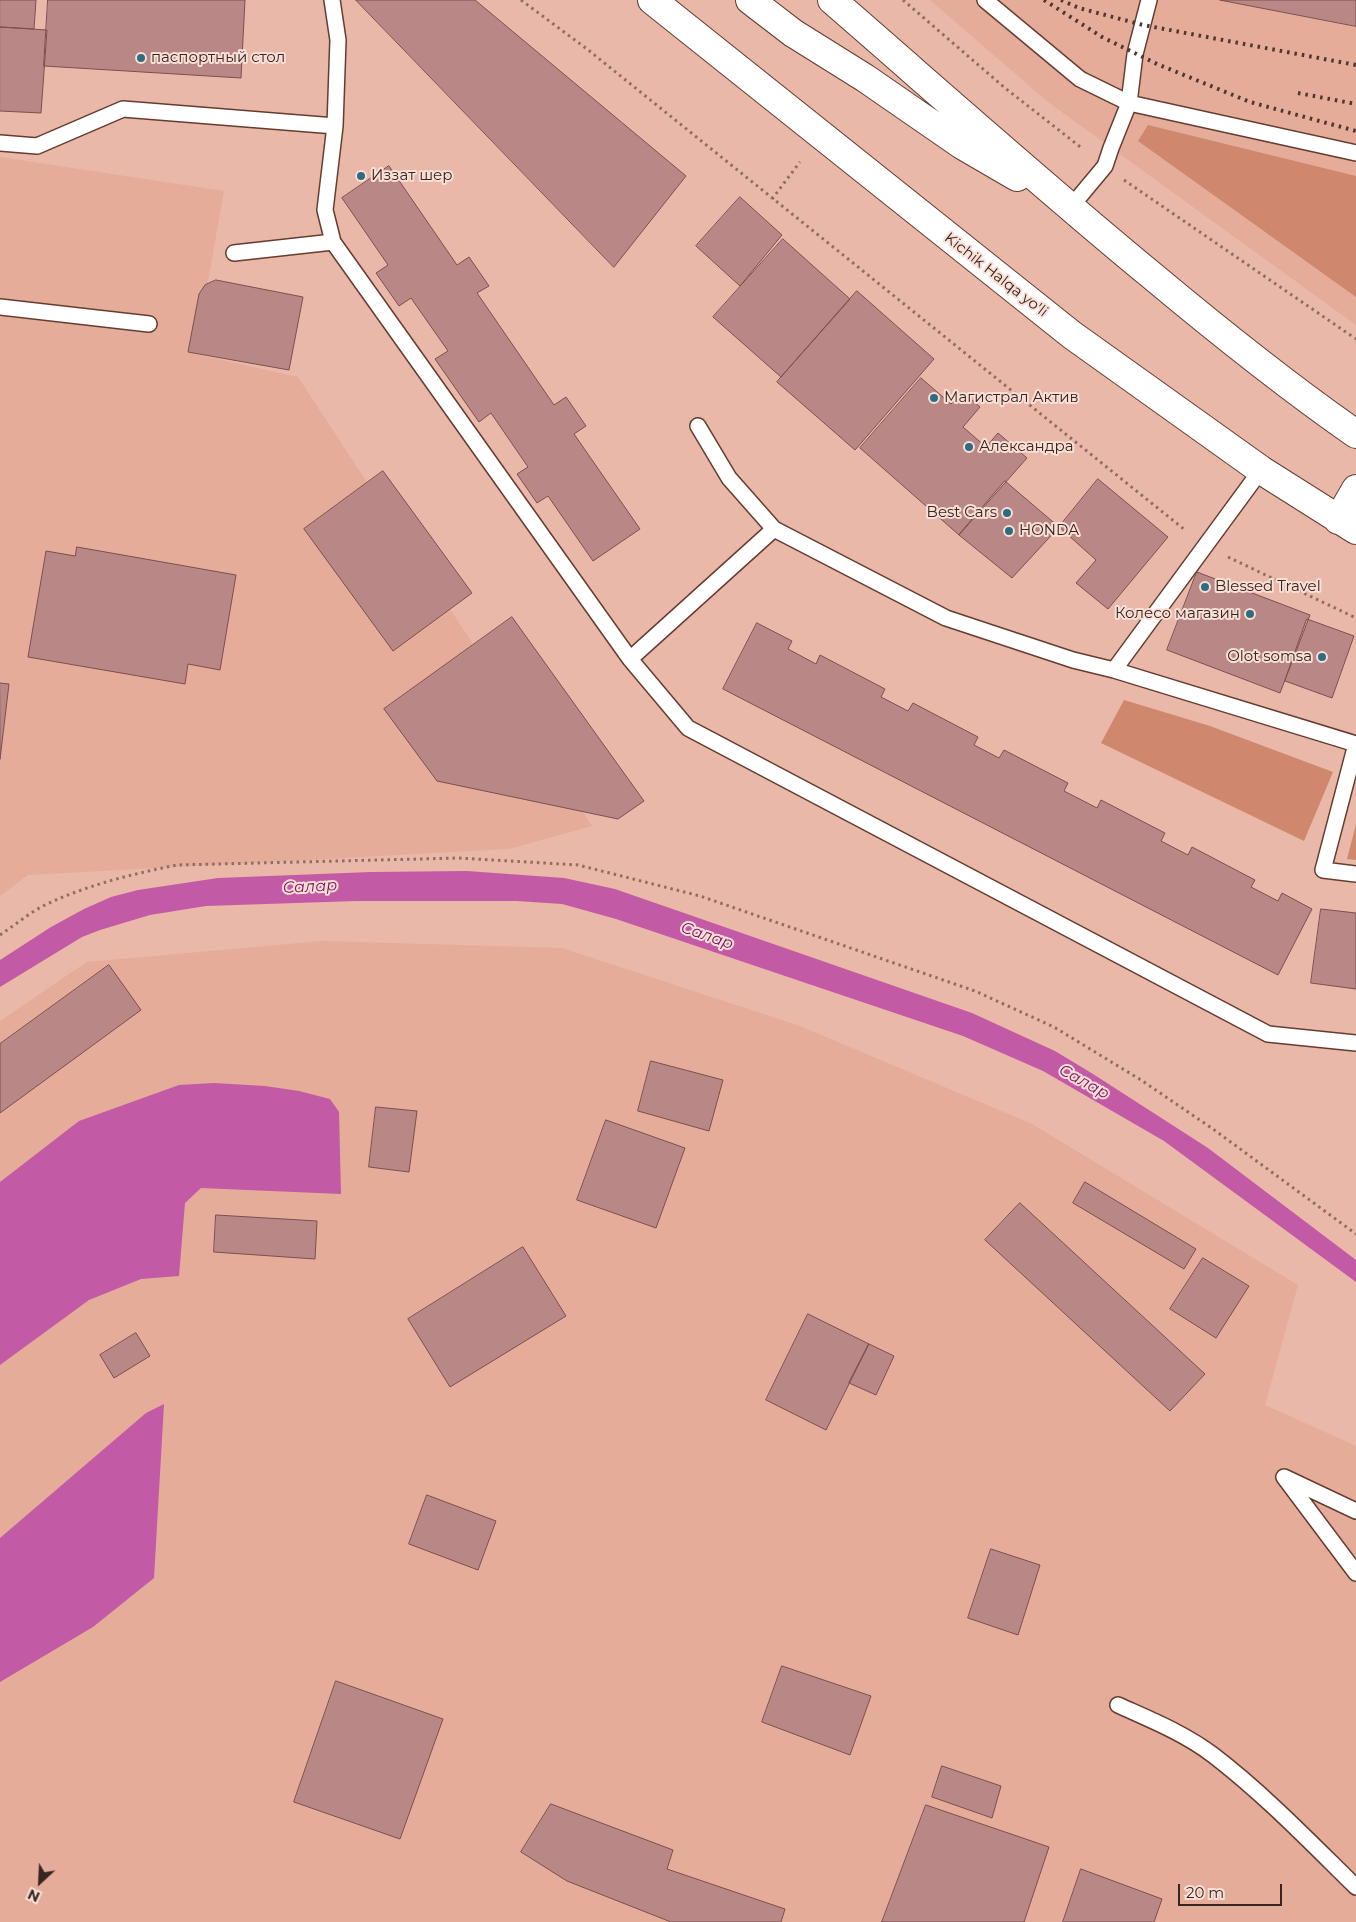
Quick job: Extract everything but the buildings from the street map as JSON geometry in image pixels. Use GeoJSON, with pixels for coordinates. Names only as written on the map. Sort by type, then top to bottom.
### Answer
{"type":"FeatureCollection","features":[{"type":"Feature","properties":{"kind":"highway","name":"Kichik Halqa yo'li"},"geometry":{"type":"LineString","coordinates":[[652,0],[1010,288],[1104,358],[1262,470],[1347,525]]}},
{"type":"Feature","properties":{"kind":"highway"},"geometry":{"type":"LineString","coordinates":[[750,0],[793,33],[864,78],[962,145],[1070,208]]}},
{"type":"Feature","properties":{"kind":"highway"},"geometry":{"type":"LineString","coordinates":[[832,0],[1070,208],[1282,382],[1356,434]]}},
{"type":"Feature","properties":{"kind":"highway"},"geometry":{"type":"LineString","coordinates":[[1347,525],[1356,488]]}},
{"type":"Feature","properties":{"kind":"lane"},"geometry":{"type":"LineString","coordinates":[[332,0],[338,40],[335,126],[325,210],[333,242],[630,659],[688,728],[1268,1034],[1356,1043]]}},
{"type":"Feature","properties":{"kind":"lane"},"geometry":{"type":"LineString","coordinates":[[985,0],[1080,80],[1128,103],[1356,153]]}},
{"type":"Feature","properties":{"kind":"lane"},"geometry":{"type":"LineString","coordinates":[[1070,208],[1105,166],[1128,103],[1136,54],[1149,0]]}},
{"type":"Feature","properties":{"kind":"lane"},"geometry":{"type":"LineString","coordinates":[[0,143],[37,146],[123,109],[335,126]]}},
{"type":"Feature","properties":{"kind":"lane"},"geometry":{"type":"LineString","coordinates":[[234,253],[333,242]]}},
{"type":"Feature","properties":{"kind":"lane"},"geometry":{"type":"LineString","coordinates":[[0,307],[149,324]]}},
{"type":"Feature","properties":{"kind":"lane"},"geometry":{"type":"LineString","coordinates":[[698,426],[730,478],[774,529],[946,618],[1073,660],[1114,670],[1356,744],[1324,870],[1356,874]]}},
{"type":"Feature","properties":{"kind":"lane"},"geometry":{"type":"LineString","coordinates":[[1114,670],[1204,545],[1262,470]]}},
{"type":"Feature","properties":{"kind":"lane"},"geometry":{"type":"LineString","coordinates":[[630,659],[774,529]]}},
{"type":"Feature","properties":{"kind":"lane"},"geometry":{"type":"LineString","coordinates":[[1356,1511],[1284,1478],[1356,1573]]}},
{"type":"Feature","properties":{"kind":"lane"},"geometry":{"type":"LineString","coordinates":[[1118,1705],[1172,1729],[1213,1755],[1285,1818],[1356,1887]]}},
{"type":"Feature","properties":{"kind":"path"},"geometry":{"type":"LineString","coordinates":[[521,0],[587,49],[1204,545],[1356,618]]}},
{"type":"Feature","properties":{"kind":"path"},"geometry":{"type":"LineString","coordinates":[[912,17],[916,11]]}},
{"type":"Feature","properties":{"kind":"path"},"geometry":{"type":"LineString","coordinates":[[772,199],[800,162]]}},
{"type":"Feature","properties":{"kind":"path"},"geometry":{"type":"LineString","coordinates":[[0,935],[44,906],[92,886],[131,874],[177,865],[459,858],[578,865],[700,896],[974,991],[1054,1027],[1141,1080],[1189,1112],[1356,1234]]}},
{"type":"Feature","properties":{"kind":"shaded area"},"geometry":{"type":"Polygon","coordinates":[[[930,0],[1356,0],[1356,325],[1048,102],[930,0]]]}},
{"type":"Feature","properties":{"kind":"shaded area"},"geometry":{"type":"Polygon","coordinates":[[[1148,125],[1356,176],[1356,297],[1138,141],[1148,125]]]}},
{"type":"Feature","properties":{"kind":"shaded area"},"geometry":{"type":"Polygon","coordinates":[[[0,157],[224,191],[195,354],[298,377],[592,826],[509,849],[28,875],[0,896],[0,157]]]}},
{"type":"Feature","properties":{"kind":"shaded area"},"geometry":{"type":"Polygon","coordinates":[[[1124,700],[1210,726],[1333,772],[1304,841],[1101,743],[1124,700]]]}},
{"type":"Feature","properties":{"kind":"shaded area"},"geometry":{"type":"Polygon","coordinates":[[[1356,824],[1356,860],[1347,859],[1356,824]]]}},
{"type":"Feature","properties":{"kind":"shaded area"},"geometry":{"type":"Polygon","coordinates":[[[322,941],[562,948],[800,1026],[1032,1124],[1298,1285],[1265,1405],[1356,1446],[1356,1922],[0,1922],[0,1021],[87,962],[322,941]]]}},
{"type":"Feature","properties":{"kind":"water","name":"Салар"},"geometry":{"type":"Polygon","coordinates":[[[467,871],[564,878],[615,889],[972,1013],[1055,1051],[1208,1148],[1356,1260],[1356,1282],[1164,1141],[1043,1071],[963,1036],[616,919],[562,904],[516,901],[356,901],[206,906],[150,915],[82,937],[0,987],[0,960],[51,927],[84,909],[111,897],[138,890],[218,878],[371,872],[467,871]]]}},
{"type":"Feature","properties":{"kind":"water"},"geometry":{"type":"Polygon","coordinates":[[[214,1083],[265,1086],[299,1091],[330,1099],[339,1112],[341,1194],[201,1188],[185,1203],[179,1276],[141,1279],[89,1300],[0,1365],[0,1182],[79,1121],[179,1085],[214,1083]]]}},
{"type":"Feature","properties":{"kind":"water"},"geometry":{"type":"Polygon","coordinates":[[[164,1404],[154,1578],[93,1627],[0,1682],[0,1538],[146,1413],[164,1404]]]}},
{"type":"Feature","properties":{"kind":"railway"},"geometry":{"type":"LineString","coordinates":[[1044,0],[1102,37],[1157,64],[1250,102],[1356,131]]}},
{"type":"Feature","properties":{"kind":"railway"},"geometry":{"type":"LineString","coordinates":[[1061,0],[1079,8],[1143,25],[1356,65]]}},
{"type":"Feature","properties":{"kind":"railway"},"geometry":{"type":"LineString","coordinates":[[1298,93],[1356,104]]}},
{"type":"Feature","properties":{"kind":"place","name":"паспортный стол"},"geometry":{"type":"Point","coordinates":[141,58]}},
{"type":"Feature","properties":{"kind":"place","name":"Иззат шер"},"geometry":{"type":"Point","coordinates":[361,176]}},
{"type":"Feature","properties":{"kind":"place","name":"Магистрал Актив"},"geometry":{"type":"Point","coordinates":[934,398]}},
{"type":"Feature","properties":{"kind":"place","name":"Александра"},"geometry":{"type":"Point","coordinates":[969,447]}},
{"type":"Feature","properties":{"kind":"place","name":"Best Cars"},"geometry":{"type":"Point","coordinates":[1007,513]}},
{"type":"Feature","properties":{"kind":"place","name":"HONDA"},"geometry":{"type":"Point","coordinates":[1009,531]}},
{"type":"Feature","properties":{"kind":"place","name":"Blessed Travel"},"geometry":{"type":"Point","coordinates":[1205,587]}},
{"type":"Feature","properties":{"kind":"place","name":"Колесо магазин"},"geometry":{"type":"Point","coordinates":[1250,614]}},
{"type":"Feature","properties":{"kind":"place","name":"Olot somsa"},"geometry":{"type":"Point","coordinates":[1322,657]}}]}
